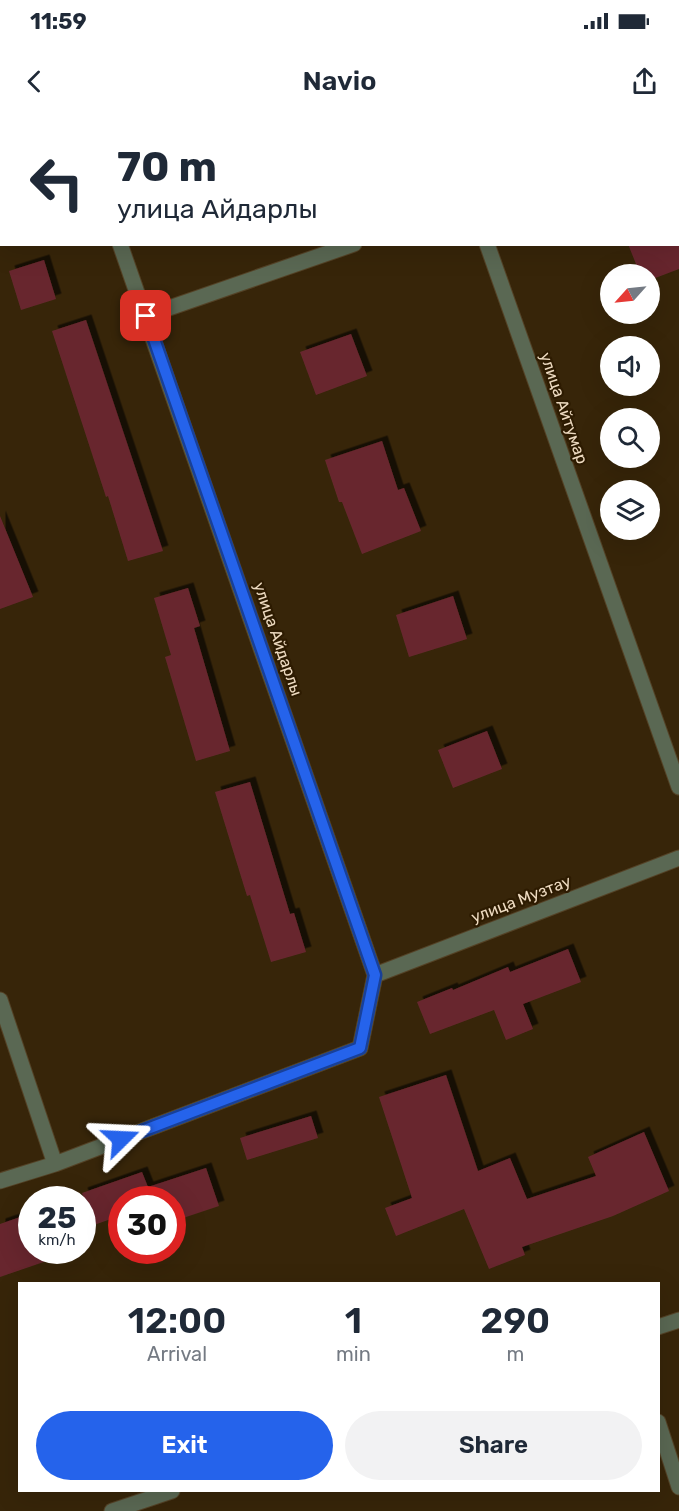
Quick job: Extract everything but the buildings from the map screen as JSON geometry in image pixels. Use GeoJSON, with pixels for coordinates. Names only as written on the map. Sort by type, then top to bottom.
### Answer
{"type":"FeatureCollection","features":[{"type":"Feature","properties":{"kind":"street","name":"улица Айдарлы"},"geometry":{"type":"LineString","coordinates":[[121,246],[375,975]]}},
{"type":"Feature","properties":{"kind":"street"},"geometry":{"type":"LineString","coordinates":[[146,316],[348,246]]}},
{"type":"Feature","properties":{"kind":"street","name":"улица Айтумар"},"geometry":{"type":"LineString","coordinates":[[488,246],[679,787]]}},
{"type":"Feature","properties":{"kind":"street","name":"улица Музтау"},"geometry":{"type":"LineString","coordinates":[[375,975],[679,858]]}},
{"type":"Feature","properties":{"kind":"street"},"geometry":{"type":"LineString","coordinates":[[0,1181],[56,1164],[360,1048],[375,975]]}},
{"type":"Feature","properties":{"kind":"street"},"geometry":{"type":"LineString","coordinates":[[0,1000],[56,1164]]}},
{"type":"Feature","properties":{"kind":"street"},"geometry":{"type":"LineString","coordinates":[[660,1326],[679,1320]]}},
{"type":"Feature","properties":{"kind":"street"},"geometry":{"type":"LineString","coordinates":[[660,1428],[679,1487]]}},
{"type":"Feature","properties":{"kind":"street"},"geometry":{"type":"LineString","coordinates":[[112,1511],[169,1492]]}},
{"type":"Feature","properties":{"kind":"route"},"geometry":{"type":"LineString","coordinates":[[121,1139],[360,1048],[375,975],[146,316]]}}]}
